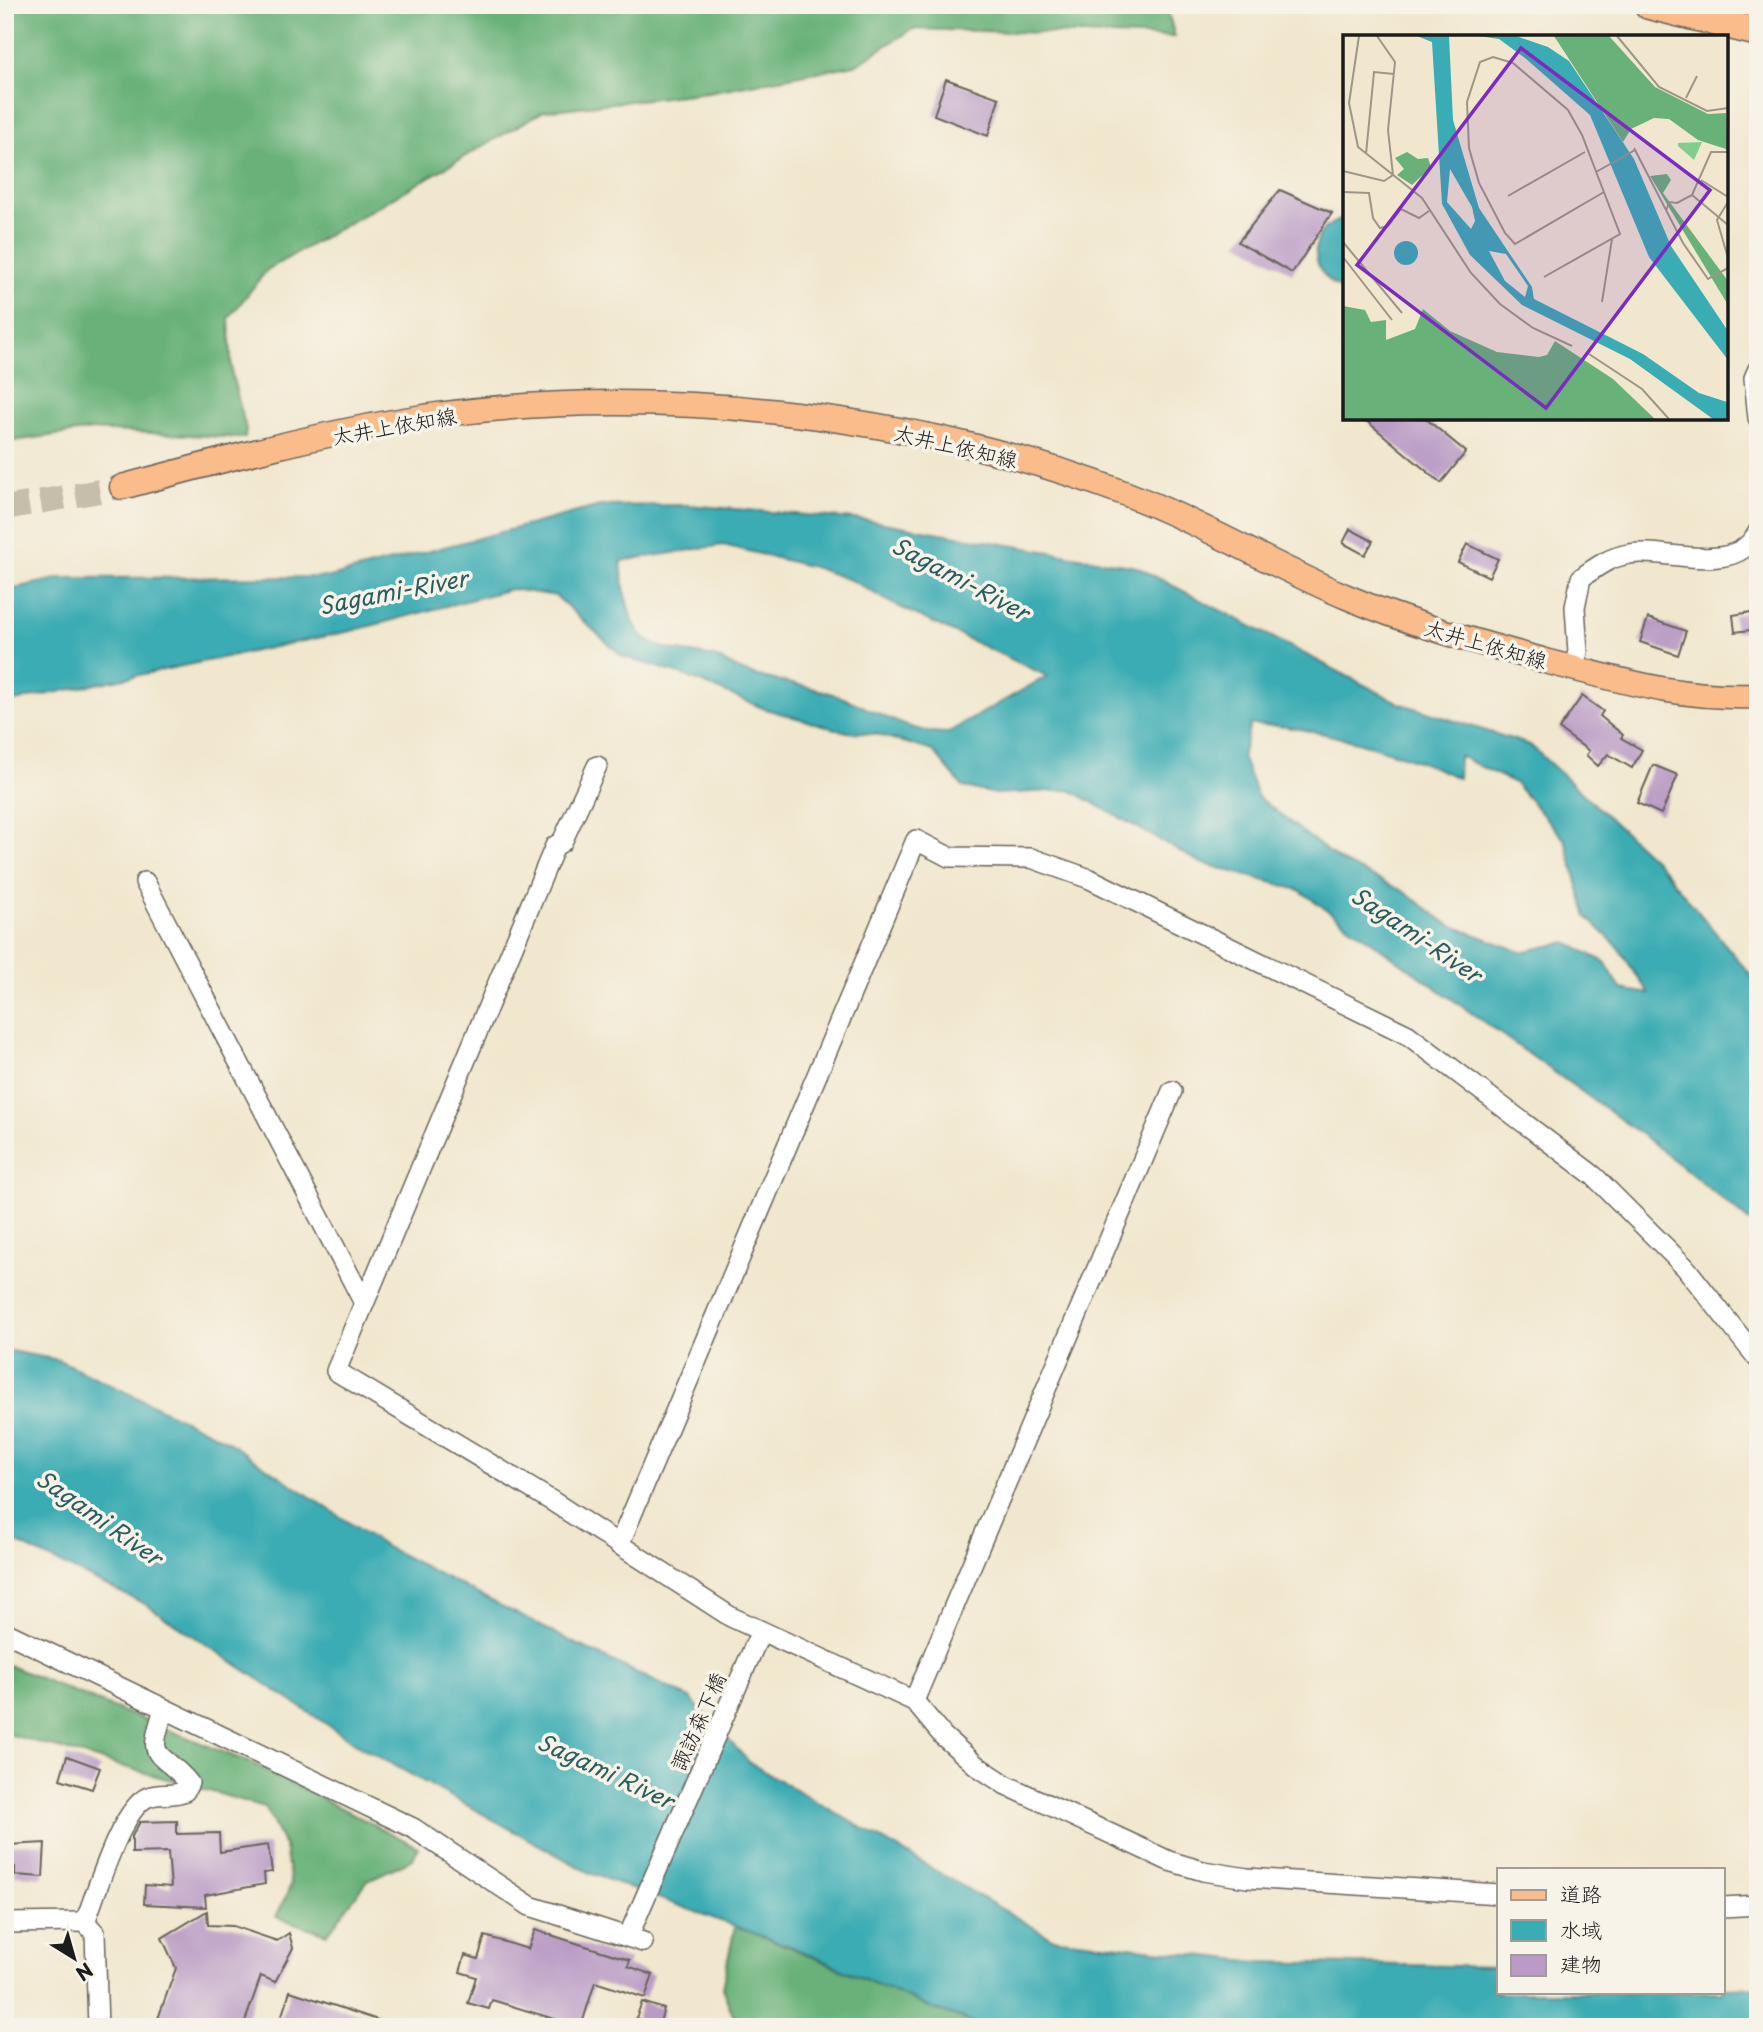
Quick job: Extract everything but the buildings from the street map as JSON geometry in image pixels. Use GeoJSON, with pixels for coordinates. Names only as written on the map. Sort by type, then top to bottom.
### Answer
{"type":"FeatureCollection","features":[{"type":"Feature","properties":{"kind":"highway"},"geometry":{"type":"LineString","coordinates":[[1649,5],[1758,32]]}},
{"type":"Feature","properties":{"kind":"main road","name":"太井上依知線"},"geometry":{"type":"LineString","coordinates":[[122,487],[261,449],[437,415],[598,404],[738,410],[840,420],[948,442],[1049,467],[1126,494],[1345,596],[1458,637],[1679,694],[1758,696]]}},
{"type":"Feature","properties":{"kind":"street"},"geometry":{"type":"LineString","coordinates":[[1758,369],[1755,378],[1758,418]]}},
{"type":"Feature","properties":{"kind":"street"},"geometry":{"type":"LineString","coordinates":[[1573,668],[1578,652],[1575,607],[1581,579],[1604,562],[1631,553],[1700,559],[1732,554],[1758,532]]}},
{"type":"Feature","properties":{"kind":"street"},"geometry":{"type":"LineString","coordinates":[[597,766],[562,842],[555,846],[336,1371],[619,1545],[758,1640],[914,1701],[943,1736],[986,1772],[1070,1817],[1169,1861],[1247,1878],[1497,1894]]}},
{"type":"Feature","properties":{"kind":"street"},"geometry":{"type":"LineString","coordinates":[[619,1545],[916,840],[949,857],[1031,858],[1090,878],[1408,1035],[1594,1176],[1685,1267],[1758,1359]]}},
{"type":"Feature","properties":{"kind":"street"},"geometry":{"type":"LineString","coordinates":[[145,882],[364,1303]]}},
{"type":"Feature","properties":{"kind":"street"},"geometry":{"type":"LineString","coordinates":[[914,1701],[1172,1091]]}},
{"type":"Feature","properties":{"kind":"street"},"geometry":{"type":"LineString","coordinates":[[5,1632],[164,1710],[156,1734],[155,1748],[160,1758],[189,1783],[185,1791],[178,1795],[146,1797],[136,1806],[120,1834],[85,1922]]}},
{"type":"Feature","properties":{"kind":"street","name":"諏訪森下橋"},"geometry":{"type":"LineString","coordinates":[[164,1710],[413,1828],[530,1906],[634,1935],[758,1640]]}},
{"type":"Feature","properties":{"kind":"street"},"geometry":{"type":"LineString","coordinates":[[1724,1907],[1758,1905]]}},
{"type":"Feature","properties":{"kind":"street"},"geometry":{"type":"LineString","coordinates":[[5,1923],[85,1922],[95,1933],[98,2027]]}},
{"type":"Feature","properties":{"kind":"green space"},"geometry":{"type":"Polygon","coordinates":[[[5,5],[1166,5],[1175,37],[913,29],[855,65],[708,92],[544,111],[267,270],[229,318],[232,375],[246,429],[245,438],[92,430],[5,442],[5,5]]]}},
{"type":"Feature","properties":{"kind":"green space"},"geometry":{"type":"Polygon","coordinates":[[[5,1664],[258,1766],[418,1847],[413,1859],[368,1880],[327,1934],[276,1917],[291,1885],[285,1847],[265,1807],[5,1733],[5,1664]]]}},
{"type":"Feature","properties":{"kind":"green space"},"geometry":{"type":"Polygon","coordinates":[[[735,1926],[985,2027],[738,2027],[722,1988],[735,1926]]]}},
{"type":"Feature","properties":{"kind":"water"},"geometry":{"type":"Polygon","coordinates":[[[1343,220],[1343,289],[1333,284],[1318,264],[1317,241],[1322,231],[1343,220]]]}},
{"type":"Feature","properties":{"kind":"water","name":"Sagami-River"},"geometry":{"type":"Polygon","coordinates":[[[688,505],[866,520],[1137,567],[1399,703],[1530,745],[1658,863],[1758,984],[1758,1228],[1648,1139],[1299,890],[1201,863],[1070,790],[996,794],[963,787],[933,751],[876,734],[847,732],[765,709],[686,676],[622,656],[556,596],[511,589],[351,631],[5,703],[5,590],[61,578],[330,577],[600,506],[688,505]],[[723,545],[621,561],[628,608],[635,626],[647,640],[664,648],[714,657],[739,670],[759,676],[830,693],[906,725],[933,732],[947,733],[1047,676],[891,603],[853,581],[813,567],[723,545]],[[1250,725],[1242,757],[1258,797],[1340,861],[1403,891],[1448,924],[1521,952],[1566,942],[1605,962],[1621,989],[1649,994],[1617,946],[1587,917],[1565,840],[1515,783],[1459,756],[1458,778],[1412,759],[1356,742],[1299,729],[1250,725]]]}},
{"type":"Feature","properties":{"kind":"water","name":"Sagami River"},"geometry":{"type":"Polygon","coordinates":[[[5,1350],[59,1360],[224,1439],[384,1546],[568,1640],[690,1698],[750,1763],[1052,1938],[1258,1962],[1497,1967],[1497,1994],[1724,1994],[1724,1988],[1758,1987],[1758,2027],[986,2027],[933,2009],[794,1948],[590,1873],[361,1747],[145,1604],[5,1537],[5,1350]]]}},
{"type":"Feature","properties":{"kind":"tunnel"},"geometry":{"type":"LineString","coordinates":[[5,508],[122,487]]}}]}
